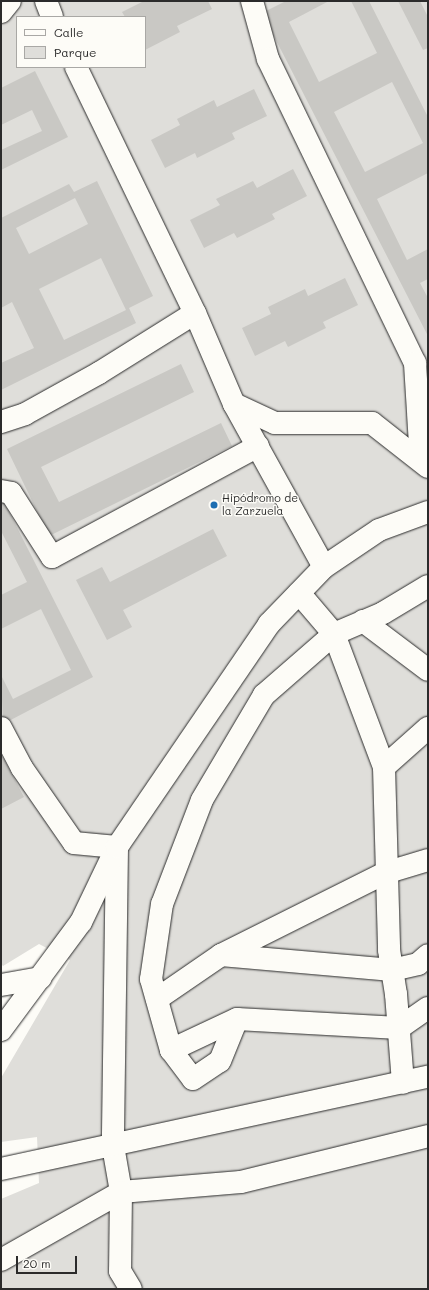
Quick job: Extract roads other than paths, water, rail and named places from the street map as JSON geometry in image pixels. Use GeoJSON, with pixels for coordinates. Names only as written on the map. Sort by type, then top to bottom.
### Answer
{"type":"FeatureCollection","features":[{"type":"Feature","properties":{"kind":"lane"},"geometry":{"type":"LineString","coordinates":[[1,12],[10,1]]}},
{"type":"Feature","properties":{"kind":"lane"},"geometry":{"type":"LineString","coordinates":[[46,1],[52,16]]}},
{"type":"Feature","properties":{"kind":"lane"},"geometry":{"type":"LineString","coordinates":[[252,1],[268,59],[415,363],[425,464]]}},
{"type":"Feature","properties":{"kind":"lane"},"geometry":{"type":"LineString","coordinates":[[76,68],[195,313],[234,404],[324,566]]}},
{"type":"Feature","properties":{"kind":"lane"},"geometry":{"type":"LineString","coordinates":[[1,422],[25,414],[93,377],[195,313]]}},
{"type":"Feature","properties":{"kind":"lane"},"geometry":{"type":"LineString","coordinates":[[234,404],[275,423],[372,423],[425,464]]}},
{"type":"Feature","properties":{"kind":"lane"},"geometry":{"type":"LineString","coordinates":[[1,491],[12,493],[52,557],[258,446]]}},
{"type":"Feature","properties":{"kind":"lane"},"geometry":{"type":"LineString","coordinates":[[1,1030],[80,922],[117,847],[269,624],[324,566],[379,530],[428,512]]}},
{"type":"Feature","properties":{"kind":"lane"},"geometry":{"type":"LineString","coordinates":[[237,1019],[220,1061],[193,1079],[171,1050],[151,979],[162,904],[202,800],[264,695],[334,634],[363,621],[428,586]]}},
{"type":"Feature","properties":{"kind":"lane"},"geometry":{"type":"LineString","coordinates":[[299,593],[334,634],[384,768],[385,873],[392,970],[399,1028],[403,1083]]}},
{"type":"Feature","properties":{"kind":"lane"},"geometry":{"type":"LineString","coordinates":[[363,621],[428,670]]}},
{"type":"Feature","properties":{"kind":"lane"},"geometry":{"type":"LineString","coordinates":[[1,728],[22,768],[74,843],[117,847]]}},
{"type":"Feature","properties":{"kind":"lane"},"geometry":{"type":"LineString","coordinates":[[384,768],[428,728]]}},
{"type":"Feature","properties":{"kind":"lane"},"geometry":{"type":"LineString","coordinates":[[117,847],[113,1146],[121,1192],[125,1283]]}},
{"type":"Feature","properties":{"kind":"lane"},"geometry":{"type":"LineString","coordinates":[[157,999],[221,955],[385,873],[428,860]]}},
{"type":"Feature","properties":{"kind":"lane"},"geometry":{"type":"LineString","coordinates":[[221,955],[392,970],[418,964],[428,956]]}},
{"type":"Feature","properties":{"kind":"lane"},"geometry":{"type":"LineString","coordinates":[[1,985],[40,978]]}},
{"type":"Feature","properties":{"kind":"lane"},"geometry":{"type":"LineString","coordinates":[[171,1050],[237,1019],[399,1028],[428,1008]]}},
{"type":"Feature","properties":{"kind":"lane"},"geometry":{"type":"LineString","coordinates":[[1,1169],[428,1077]]}},
{"type":"Feature","properties":{"kind":"lane"},"geometry":{"type":"LineString","coordinates":[[1,1260],[121,1192],[241,1182],[428,1136]]}},
{"type":"Feature","properties":{"kind":"place","name":"Hipódromo de la Zarzuela"},"geometry":{"type":"Point","coordinates":[214,505]}}]}
